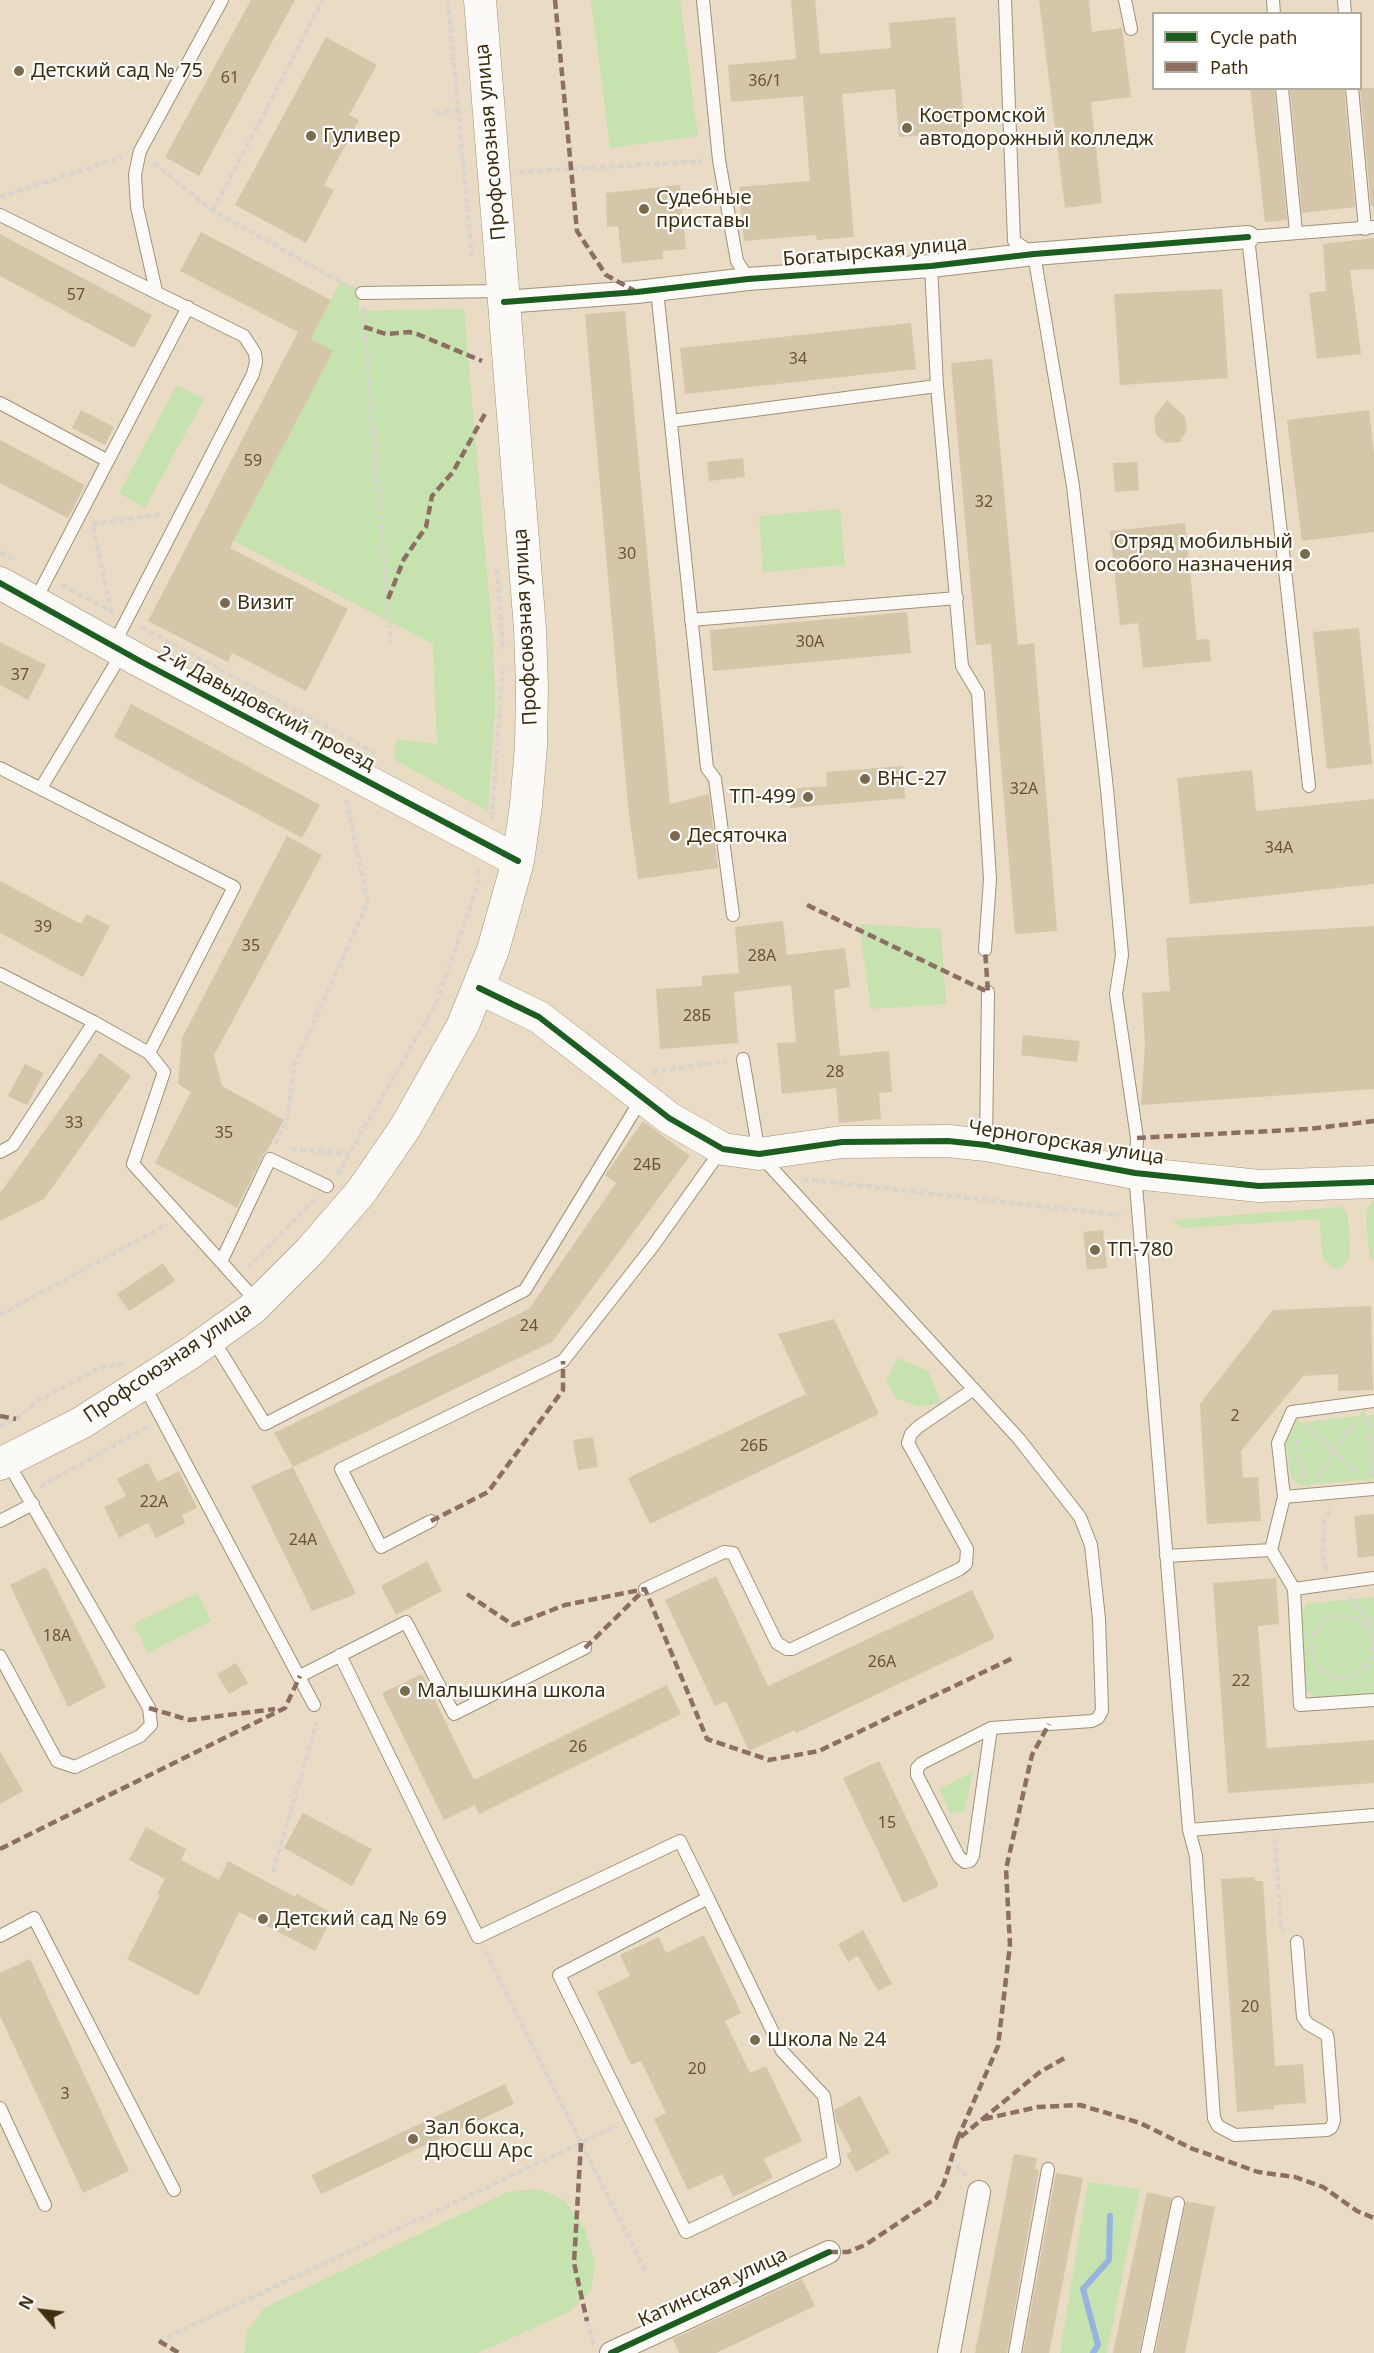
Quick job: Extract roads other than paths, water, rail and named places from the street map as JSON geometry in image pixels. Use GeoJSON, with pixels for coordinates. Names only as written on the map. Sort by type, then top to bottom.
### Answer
{"type":"FeatureCollection","features":[{"type":"Feature","properties":{"kind":"main road","name":"Профсоюзная улица"},"geometry":{"type":"LineString","coordinates":[[3,1462],[81,1423],[136,1374],[212,1338],[248,1291],[310,1251],[361,1192],[405,1128],[463,1025],[496,940],[518,861],[526,805],[531,746],[532,687],[530,629],[494,295],[494,174],[480,0]]}},
{"type":"Feature","properties":{"kind":"main road","name":"2-й Давыдовский проезд"},"geometry":{"type":"LineString","coordinates":[[0,583],[41,590],[121,639],[518,861]]}},
{"type":"Feature","properties":{"kind":"main road","name":"Черногорская улица"},"geometry":{"type":"LineString","coordinates":[[478,988],[539,1017],[644,1085],[669,1118],[723,1149],[768,1165],[842,1142],[948,1141],[986,1145],[1135,1173],[1259,1186],[1374,1182]]}},
{"type":"Feature","properties":{"kind":"street","name":"Богатырская улица"},"geometry":{"type":"LineString","coordinates":[[494,295],[657,290],[748,279],[931,266],[1034,254],[1248,237]]}},
{"type":"Feature","properties":{"kind":"street"},"geometry":{"type":"LineString","coordinates":[[948,2353],[979,2192]]}},
{"type":"Feature","properties":{"kind":"street","name":"Катинская улица"},"geometry":{"type":"LineString","coordinates":[[611,2353],[829,2252]]}},
{"type":"Feature","properties":{"kind":"lane"},"geometry":{"type":"LineString","coordinates":[[156,291],[137,207],[135,175],[140,151],[222,0]]}},
{"type":"Feature","properties":{"kind":"lane"},"geometry":{"type":"LineString","coordinates":[[703,0],[719,160],[737,261],[748,279]]}},
{"type":"Feature","properties":{"kind":"lane"},"geometry":{"type":"LineString","coordinates":[[1005,0],[1014,241],[1034,254],[1073,486],[1107,789],[1122,955],[1116,994],[1137,1138],[1135,1173],[1139,1228],[1189,1830],[1196,1856],[1214,2118],[1218,2126],[1235,2135],[1327,2130],[1331,2128],[1334,2121],[1327,2036],[1308,2024],[1303,2017],[1297,1942]]}},
{"type":"Feature","properties":{"kind":"lane"},"geometry":{"type":"LineString","coordinates":[[1125,0],[1131,29]]}},
{"type":"Feature","properties":{"kind":"lane"},"geometry":{"type":"LineString","coordinates":[[1282,90],[1296,232]]}},
{"type":"Feature","properties":{"kind":"lane"},"geometry":{"type":"LineString","coordinates":[[1309,786],[1248,237],[1369,228],[1352,90]]}},
{"type":"Feature","properties":{"kind":"lane"},"geometry":{"type":"LineString","coordinates":[[0,215],[244,336],[255,352],[256,362],[253,374],[182,511],[121,639],[41,788]]}},
{"type":"Feature","properties":{"kind":"lane"},"geometry":{"type":"LineString","coordinates":[[931,266],[937,386],[962,666],[978,693],[990,879],[985,950]]}},
{"type":"Feature","properties":{"kind":"lane"},"geometry":{"type":"LineString","coordinates":[[657,290],[707,768],[715,779],[733,915]]}},
{"type":"Feature","properties":{"kind":"lane"},"geometry":{"type":"LineString","coordinates":[[362,293],[494,295]]}},
{"type":"Feature","properties":{"kind":"lane"},"geometry":{"type":"LineString","coordinates":[[41,590],[188,307]]}},
{"type":"Feature","properties":{"kind":"lane"},"geometry":{"type":"LineString","coordinates":[[671,421],[937,386]]}},
{"type":"Feature","properties":{"kind":"lane"},"geometry":{"type":"LineString","coordinates":[[0,403],[108,461]]}},
{"type":"Feature","properties":{"kind":"lane"},"geometry":{"type":"LineString","coordinates":[[691,620],[957,598]]}},
{"type":"Feature","properties":{"kind":"lane"},"geometry":{"type":"LineString","coordinates":[[0,768],[234,887],[149,1053]]}},
{"type":"Feature","properties":{"kind":"lane"},"geometry":{"type":"LineString","coordinates":[[0,974],[149,1053],[164,1072],[133,1164],[248,1291]]}},
{"type":"Feature","properties":{"kind":"lane"},"geometry":{"type":"LineString","coordinates":[[986,1145],[988,992]]}},
{"type":"Feature","properties":{"kind":"lane"},"geometry":{"type":"LineString","coordinates":[[0,1152],[13,1145],[94,1023]]}},
{"type":"Feature","properties":{"kind":"lane"},"geometry":{"type":"LineString","coordinates":[[743,1059],[768,1165],[1019,1439],[1080,1517],[1091,1545],[1099,1619],[1102,1711],[1098,1718],[1092,1721],[991,1728],[922,1763],[917,1768],[953,1847],[965,1862],[970,1861],[973,1856],[991,1728]]}},
{"type":"Feature","properties":{"kind":"lane"},"geometry":{"type":"LineString","coordinates":[[212,1338],[265,1424],[525,1290],[644,1085]]}},
{"type":"Feature","properties":{"kind":"lane"},"geometry":{"type":"LineString","coordinates":[[431,1521],[381,1547],[342,1469],[563,1361],[723,1149]]}},
{"type":"Feature","properties":{"kind":"lane"},"geometry":{"type":"LineString","coordinates":[[221,1262],[270,1159],[327,1186]]}},
{"type":"Feature","properties":{"kind":"lane"},"geometry":{"type":"LineString","coordinates":[[136,1374],[163,1419],[314,1705]]}},
{"type":"Feature","properties":{"kind":"lane"},"geometry":{"type":"LineString","coordinates":[[645,1589],[724,1552],[733,1553],[777,1643],[787,1649],[792,1649],[960,1569],[966,1564],[967,1549],[908,1443],[911,1434],[918,1427],[974,1389]]}},
{"type":"Feature","properties":{"kind":"lane"},"geometry":{"type":"LineString","coordinates":[[1370,1401],[1292,1412],[1278,1443],[1284,1497],[1272,1550],[1294,1589],[1300,1705],[1374,1700]]}},
{"type":"Feature","properties":{"kind":"lane"},"geometry":{"type":"LineString","coordinates":[[0,1656],[57,1761],[75,1767],[140,1736],[151,1725],[149,1708],[29,1500],[3,1462]]}},
{"type":"Feature","properties":{"kind":"lane"},"geometry":{"type":"LineString","coordinates":[[1284,1497],[1373,1489]]}},
{"type":"Feature","properties":{"kind":"lane"},"geometry":{"type":"LineString","coordinates":[[0,1521],[29,1500]]}},
{"type":"Feature","properties":{"kind":"lane"},"geometry":{"type":"LineString","coordinates":[[1166,1556],[1272,1550]]}},
{"type":"Feature","properties":{"kind":"lane"},"geometry":{"type":"LineString","coordinates":[[1294,1589],[1329,1582],[1374,1578]]}},
{"type":"Feature","properties":{"kind":"lane"},"geometry":{"type":"LineString","coordinates":[[300,1676],[406,1622],[454,1714],[585,1648]]}},
{"type":"Feature","properties":{"kind":"lane"},"geometry":{"type":"LineString","coordinates":[[340,1655],[478,1937],[680,1842],[708,1898],[782,2051],[824,2096],[834,2162],[686,2232],[559,1975],[708,1898]]}},
{"type":"Feature","properties":{"kind":"lane"},"geometry":{"type":"LineString","coordinates":[[1189,1830],[1374,1815]]}},
{"type":"Feature","properties":{"kind":"lane"},"geometry":{"type":"LineString","coordinates":[[0,1936],[34,1918],[174,2190]]}},
{"type":"Feature","properties":{"kind":"lane"},"geometry":{"type":"LineString","coordinates":[[0,2108],[45,2205]]}},
{"type":"Feature","properties":{"kind":"lane"},"geometry":{"type":"LineString","coordinates":[[1015,2353],[1048,2169]]}},
{"type":"Feature","properties":{"kind":"lane"},"geometry":{"type":"LineString","coordinates":[[1147,2353],[1178,2203]]}},
{"type":"Feature","properties":{"kind":"waterway"},"geometry":{"type":"LineString","coordinates":[[1093,2353],[1098,2345],[1083,2289],[1109,2260],[1110,2216]]}},
{"type":"Feature","properties":{"kind":"place","name":"Детский сад № 75"},"geometry":{"type":"Point","coordinates":[19,71]}},
{"type":"Feature","properties":{"kind":"place","name":"Костромской автодорожный колледж"},"geometry":{"type":"Point","coordinates":[907,128]}},
{"type":"Feature","properties":{"kind":"place","name":"Гуливер"},"geometry":{"type":"Point","coordinates":[311,136]}},
{"type":"Feature","properties":{"kind":"place","name":"Судебные приставы"},"geometry":{"type":"Point","coordinates":[644,209]}},
{"type":"Feature","properties":{"kind":"place","name":"Отряд мобильный особого назначения"},"geometry":{"type":"Point","coordinates":[1305,554]}},
{"type":"Feature","properties":{"kind":"place","name":"Визит"},"geometry":{"type":"Point","coordinates":[225,603]}},
{"type":"Feature","properties":{"kind":"place","name":"ВНС-27"},"geometry":{"type":"Point","coordinates":[865,779]}},
{"type":"Feature","properties":{"kind":"place","name":"ТП-499"},"geometry":{"type":"Point","coordinates":[808,797]}},
{"type":"Feature","properties":{"kind":"place","name":"Десяточка"},"geometry":{"type":"Point","coordinates":[675,836]}},
{"type":"Feature","properties":{"kind":"place","name":"ТП-780"},"geometry":{"type":"Point","coordinates":[1095,1250]}},
{"type":"Feature","properties":{"kind":"place","name":"Малышкина школа"},"geometry":{"type":"Point","coordinates":[405,1691]}},
{"type":"Feature","properties":{"kind":"place","name":"Детский сад № 69"},"geometry":{"type":"Point","coordinates":[263,1919]}},
{"type":"Feature","properties":{"kind":"place","name":"Школа № 24"},"geometry":{"type":"Point","coordinates":[755,2040]}},
{"type":"Feature","properties":{"kind":"place","name":"Зал бокса, ДЮСШ Арс"},"geometry":{"type":"Point","coordinates":[413,2139]}}]}
